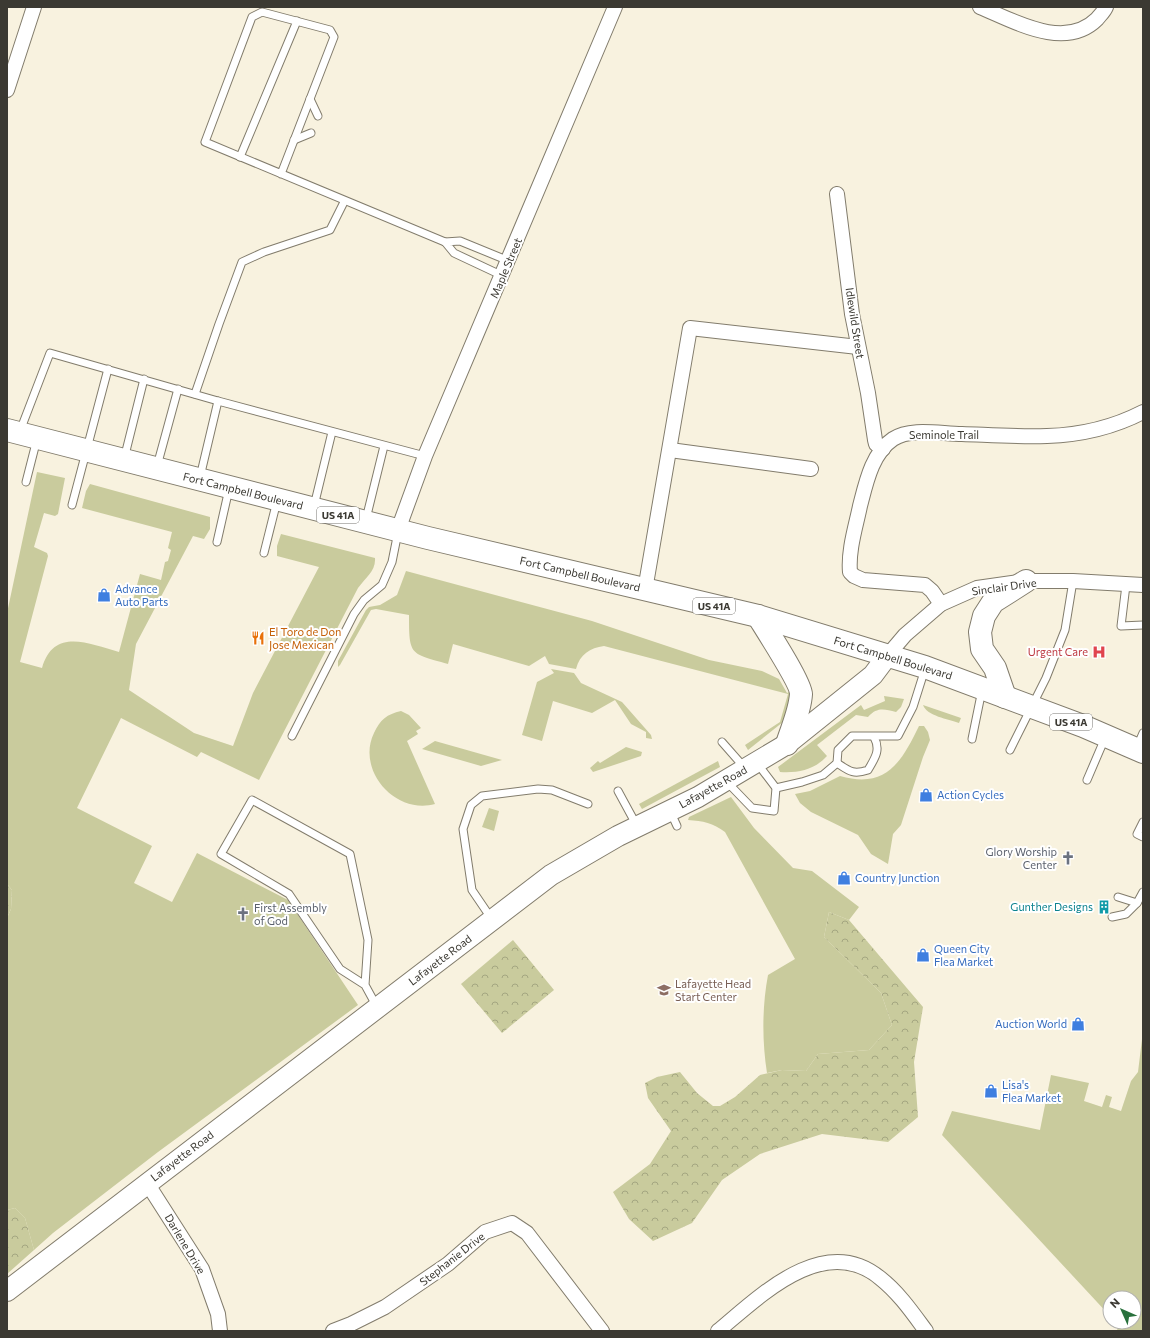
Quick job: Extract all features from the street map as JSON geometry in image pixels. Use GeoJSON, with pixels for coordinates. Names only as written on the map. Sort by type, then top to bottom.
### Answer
{"type":"FeatureCollection","features":[{"type":"Feature","properties":{"kind":"highway","name":"Fort Campbell Boulevard"},"geometry":{"type":"LineString","coordinates":[[21,434],[124,459],[199,480],[365,522],[758,616],[925,667],[1106,736],[1141,744]]}},
{"type":"Feature","properties":{"kind":"highway"},"geometry":{"type":"LineString","coordinates":[[1005,697],[995,668],[982,649],[980,632],[984,616],[993,602],[1026,582]]}},
{"type":"Feature","properties":{"kind":"highway"},"geometry":{"type":"LineString","coordinates":[[758,616],[795,677],[801,692],[799,708],[787,744]]}},
{"type":"Feature","properties":{"kind":"main road","name":"Lafayette Road"},"geometry":{"type":"LineString","coordinates":[[7,1291],[551,875],[637,826],[674,818],[726,781],[787,744],[873,675],[888,655]]}},
{"type":"Feature","properties":{"kind":"street"},"geometry":{"type":"LineString","coordinates":[[7,90],[34,7]]}},
{"type":"Feature","properties":{"kind":"street","name":"Maple Street"},"geometry":{"type":"LineString","coordinates":[[398,530],[425,456],[503,276],[615,7]]}},
{"type":"Feature","properties":{"kind":"street"},"geometry":{"type":"LineString","coordinates":[[980,7],[1024,26],[1066,34],[1079,31],[1093,23],[1106,7]]}},
{"type":"Feature","properties":{"kind":"street","name":"Idlewild Street"},"geometry":{"type":"LineString","coordinates":[[837,194],[852,314],[869,400],[875,440],[876,444],[883,449]]}},
{"type":"Feature","properties":{"kind":"street"},"geometry":{"type":"LineString","coordinates":[[645,590],[690,328],[858,347]]}},
{"type":"Feature","properties":{"kind":"street","name":"Seminole Trail"},"geometry":{"type":"LineString","coordinates":[[941,604],[925,585],[863,580],[854,576],[850,572],[852,549],[862,500],[876,457],[883,449],[899,436],[922,433],[1032,436],[1071,434],[1120,422],[1143,412]]}},
{"type":"Feature","properties":{"kind":"street"},"geometry":{"type":"LineString","coordinates":[[670,450],[811,469]]}},
{"type":"Feature","properties":{"kind":"street","name":"Sinclair Drive"},"geometry":{"type":"LineString","coordinates":[[888,655],[905,635],[941,604],[977,588],[1026,582],[1073,581],[1143,585]]}},
{"type":"Feature","properties":{"kind":"street","name":"Darlene Drive"},"geometry":{"type":"LineString","coordinates":[[147,1183],[202,1269],[218,1314],[220,1331]]}},
{"type":"Feature","properties":{"kind":"street","name":"Stephanie Drive"},"geometry":{"type":"LineString","coordinates":[[333,1331],[351,1324],[385,1306],[442,1268],[486,1232],[512,1223],[527,1233],[602,1331]]}},
{"type":"Feature","properties":{"kind":"street"},"geometry":{"type":"LineString","coordinates":[[718,1331],[768,1288],[794,1274],[819,1264],[842,1263],[863,1268],[879,1277],[899,1295],[926,1331]]}},
{"type":"Feature","properties":{"kind":"lane"},"geometry":{"type":"LineString","coordinates":[[281,174],[334,36],[330,30],[262,12],[252,17],[205,142],[344,202],[445,242],[460,241],[509,261]]}},
{"type":"Feature","properties":{"kind":"lane"},"geometry":{"type":"LineString","coordinates":[[240,156],[297,21]]}},
{"type":"Feature","properties":{"kind":"lane"},"geometry":{"type":"LineString","coordinates":[[310,99],[318,116]]}},
{"type":"Feature","properties":{"kind":"lane"},"geometry":{"type":"LineString","coordinates":[[294,140],[311,133]]}},
{"type":"Feature","properties":{"kind":"lane"},"geometry":{"type":"LineString","coordinates":[[195,394],[242,262],[264,252],[330,230],[344,202]]}},
{"type":"Feature","properties":{"kind":"lane"},"geometry":{"type":"LineString","coordinates":[[445,242],[454,253],[503,276]]}},
{"type":"Feature","properties":{"kind":"lane"},"geometry":{"type":"LineString","coordinates":[[26,482],[21,434],[50,353],[218,401],[425,456]]}},
{"type":"Feature","properties":{"kind":"lane"},"geometry":{"type":"LineString","coordinates":[[72,505],[108,369]]}},
{"type":"Feature","properties":{"kind":"lane"},"geometry":{"type":"LineString","coordinates":[[124,459],[144,379]]}},
{"type":"Feature","properties":{"kind":"lane"},"geometry":{"type":"LineString","coordinates":[[157,469],[178,389]]}},
{"type":"Feature","properties":{"kind":"lane"},"geometry":{"type":"LineString","coordinates":[[199,480],[218,401]]}},
{"type":"Feature","properties":{"kind":"lane"},"geometry":{"type":"LineString","coordinates":[[314,508],[332,432]]}},
{"type":"Feature","properties":{"kind":"lane"},"geometry":{"type":"LineString","coordinates":[[365,522],[384,446]]}},
{"type":"Feature","properties":{"kind":"lane"},"geometry":{"type":"LineString","coordinates":[[217,542],[229,487]]}},
{"type":"Feature","properties":{"kind":"lane"},"geometry":{"type":"LineString","coordinates":[[264,553],[278,500]]}},
{"type":"Feature","properties":{"kind":"lane"},"geometry":{"type":"LineString","coordinates":[[292,736],[358,609],[364,600],[382,585],[392,562],[398,530]]}},
{"type":"Feature","properties":{"kind":"lane"},"geometry":{"type":"LineString","coordinates":[[1010,750],[1032,707],[1065,630],[1073,581]]}},
{"type":"Feature","properties":{"kind":"lane"},"geometry":{"type":"LineString","coordinates":[[1126,585],[1121,626],[1143,625]]}},
{"type":"Feature","properties":{"kind":"lane"},"geometry":{"type":"LineString","coordinates":[[776,788],[823,775],[837,763],[838,750],[852,736],[898,736],[913,707],[925,667]]}},
{"type":"Feature","properties":{"kind":"lane"},"geometry":{"type":"LineString","coordinates":[[972,739],[982,688]]}},
{"type":"Feature","properties":{"kind":"lane"},"geometry":{"type":"LineString","coordinates":[[1087,780],[1106,736]]}},
{"type":"Feature","properties":{"kind":"lane"},"geometry":{"type":"LineString","coordinates":[[837,763],[850,772],[858,773],[868,770],[875,757],[878,745],[874,737]]}},
{"type":"Feature","properties":{"kind":"lane"},"geometry":{"type":"LineString","coordinates":[[722,742],[776,788]]}},
{"type":"Feature","properties":{"kind":"lane"},"geometry":{"type":"LineString","coordinates":[[726,781],[752,808],[774,811],[776,788]]}},
{"type":"Feature","properties":{"kind":"lane"},"geometry":{"type":"LineString","coordinates":[[492,920],[472,890],[463,829],[471,805],[482,796],[538,789],[552,790],[588,804]]}},
{"type":"Feature","properties":{"kind":"lane"},"geometry":{"type":"LineString","coordinates":[[618,790],[637,826]]}},
{"type":"Feature","properties":{"kind":"lane"},"geometry":{"type":"LineString","coordinates":[[365,985],[368,940],[350,854],[252,800],[221,854],[289,894],[340,969],[365,985],[377,1008]]}},
{"type":"Feature","properties":{"kind":"lane"},"geometry":{"type":"LineString","coordinates":[[1143,822],[1137,834],[1143,837]]}},
{"type":"Feature","properties":{"kind":"lane"},"geometry":{"type":"LineString","coordinates":[[1112,917],[1126,914],[1137,903],[1143,892]]}},
{"type":"Feature","properties":{"kind":"lane"},"geometry":{"type":"LineString","coordinates":[[1118,897],[1137,903]]}},
{"type":"Feature","properties":{"kind":"green space"},"geometry":{"type":"Polygon","coordinates":[[[37,472],[65,478],[58,514],[55,516],[44,513],[34,547],[47,553],[48,556],[20,662],[42,668],[48,655],[55,647],[64,643],[85,643],[119,652],[140,574],[161,580],[165,562],[168,561],[171,550],[168,548],[172,532],[82,508],[86,491],[90,484],[210,517],[210,529],[204,539],[193,536],[136,644],[129,690],[194,733],[233,746],[253,693],[319,567],[277,556],[277,546],[281,534],[375,558],[375,563],[370,574],[358,588],[259,780],[201,752],[197,757],[121,718],[77,808],[152,846],[134,883],[172,902],[197,853],[288,900],[358,1005],[158,1152],[53,1233],[34,1250],[25,1218],[15,1208],[7,1210],[7,918],[11,909],[12,890],[7,884],[7,613],[37,472]]]}},
{"type":"Feature","properties":{"kind":"green space"},"geometry":{"type":"Polygon","coordinates":[[[406,571],[592,621],[709,660],[762,671],[779,679],[787,693],[793,690],[788,718],[748,750],[745,745],[780,722],[788,694],[604,646],[594,648],[586,653],[580,659],[576,669],[549,664],[545,656],[529,666],[453,644],[448,664],[426,657],[414,651],[411,646],[409,615],[376,609],[371,610],[338,667],[338,661],[366,610],[369,607],[380,605],[397,595],[406,571]]]}},
{"type":"Feature","properties":{"kind":"green space"},"geometry":{"type":"Polygon","coordinates":[[[551,669],[574,673],[581,683],[622,702],[651,735],[652,739],[646,738],[646,732],[631,724],[615,700],[592,713],[553,701],[542,741],[522,735],[537,682],[554,673],[551,669]]]}},
{"type":"Feature","properties":{"kind":"green space"},"geometry":{"type":"Polygon","coordinates":[[[884,696],[904,699],[901,707],[896,712],[878,710],[868,717],[856,715],[817,745],[827,756],[817,765],[806,770],[780,772],[778,767],[861,705],[864,710],[885,701],[884,696]]]}},
{"type":"Feature","properties":{"kind":"green space"},"geometry":{"type":"Polygon","coordinates":[[[923,705],[961,718],[959,723],[929,712],[923,705]]]}},
{"type":"Feature","properties":{"kind":"green space"},"geometry":{"type":"Polygon","coordinates":[[[401,711],[409,715],[421,728],[416,731],[418,734],[407,741],[435,804],[420,806],[406,803],[393,796],[375,775],[370,761],[370,747],[374,733],[384,718],[401,711]]]}},
{"type":"Feature","properties":{"kind":"green space"},"geometry":{"type":"Polygon","coordinates":[[[919,726],[924,726],[928,732],[930,740],[901,825],[893,834],[888,864],[871,854],[858,835],[811,812],[800,803],[795,794],[810,791],[840,776],[856,779],[869,779],[880,776],[890,770],[906,751],[919,726]]]}},
{"type":"Feature","properties":{"kind":"green space"},"geometry":{"type":"Polygon","coordinates":[[[435,741],[502,760],[481,766],[422,749],[435,741]]]}},
{"type":"Feature","properties":{"kind":"green space"},"geometry":{"type":"Polygon","coordinates":[[[626,747],[642,752],[641,756],[593,772],[590,768],[598,761],[600,763],[626,747]]]}},
{"type":"Feature","properties":{"kind":"green space"},"geometry":{"type":"Polygon","coordinates":[[[718,761],[720,767],[642,809],[639,804],[718,761]]]}},
{"type":"Feature","properties":{"kind":"green space"},"geometry":{"type":"Polygon","coordinates":[[[731,797],[754,828],[793,868],[812,871],[859,907],[849,920],[829,912],[824,937],[881,993],[892,1025],[869,1050],[818,1054],[806,1071],[782,1070],[767,1073],[763,1024],[768,975],[795,959],[725,832],[708,823],[688,820],[689,817],[731,797]]]}},
{"type":"Feature","properties":{"kind":"green space"},"geometry":{"type":"Polygon","coordinates":[[[489,808],[499,811],[494,831],[482,827],[489,808]]]}},
{"type":"Feature","properties":{"kind":"green space"},"geometry":{"type":"Polygon","coordinates":[[[7,884],[12,890],[11,909],[7,918],[7,884]]]}},
{"type":"Feature","properties":{"kind":"green space"},"geometry":{"type":"Polygon","coordinates":[[[829,912],[849,920],[923,1007],[914,1062],[918,1117],[888,1142],[822,1134],[760,1154],[722,1180],[692,1223],[653,1241],[629,1219],[613,1192],[650,1164],[671,1131],[648,1098],[645,1083],[657,1077],[680,1072],[697,1093],[713,1106],[720,1106],[735,1097],[760,1075],[782,1070],[806,1071],[818,1054],[869,1050],[892,1025],[881,993],[824,937],[829,912]]]}},
{"type":"Feature","properties":{"kind":"green space"},"geometry":{"type":"Polygon","coordinates":[[[513,940],[554,990],[502,1033],[461,984],[513,940]]]}},
{"type":"Feature","properties":{"kind":"green space"},"geometry":{"type":"Polygon","coordinates":[[[1143,1031],[1143,1331],[1117,1331],[1142,1330],[1142,1290],[1102,1290],[1102,1307],[942,1135],[952,1111],[1040,1130],[1051,1075],[1089,1083],[1084,1101],[1102,1107],[1106,1095],[1112,1097],[1109,1107],[1121,1111],[1131,1081],[1138,1072],[1143,1031]]]}},
{"type":"Feature","properties":{"kind":"green space"},"geometry":{"type":"Polygon","coordinates":[[[15,1208],[25,1218],[34,1250],[7,1274],[7,1210],[15,1208]]]}},
{"type":"Feature","properties":{"kind":"place","name":"Advance Auto Parts"},"geometry":{"type":"Point","coordinates":[104,595]}},
{"type":"Feature","properties":{"kind":"place","name":"El Toro de Don Jose Mexican"},"geometry":{"type":"Point","coordinates":[258,638]}},
{"type":"Feature","properties":{"kind":"place","name":"Urgent Care"},"geometry":{"type":"Point","coordinates":[1099,652]}},
{"type":"Feature","properties":{"kind":"place","name":"Action Cycles"},"geometry":{"type":"Point","coordinates":[926,795]}},
{"type":"Feature","properties":{"kind":"place","name":"Glory Worship Center"},"geometry":{"type":"Point","coordinates":[1068,858]}},
{"type":"Feature","properties":{"kind":"place","name":"Country Junction"},"geometry":{"type":"Point","coordinates":[844,878]}},
{"type":"Feature","properties":{"kind":"place","name":"Gunther Designs"},"geometry":{"type":"Point","coordinates":[1104,907]}},
{"type":"Feature","properties":{"kind":"place","name":"First Assembly of God"},"geometry":{"type":"Point","coordinates":[243,914]}},
{"type":"Feature","properties":{"kind":"place","name":"Queen City Flea Market"},"geometry":{"type":"Point","coordinates":[923,955]}},
{"type":"Feature","properties":{"kind":"place","name":"Lafayette Head Start Center"},"geometry":{"type":"Point","coordinates":[664,990]}},
{"type":"Feature","properties":{"kind":"place","name":"Auction World"},"geometry":{"type":"Point","coordinates":[1078,1024]}},
{"type":"Feature","properties":{"kind":"place","name":"Lisa's Flea Market"},"geometry":{"type":"Point","coordinates":[991,1091]}}]}
